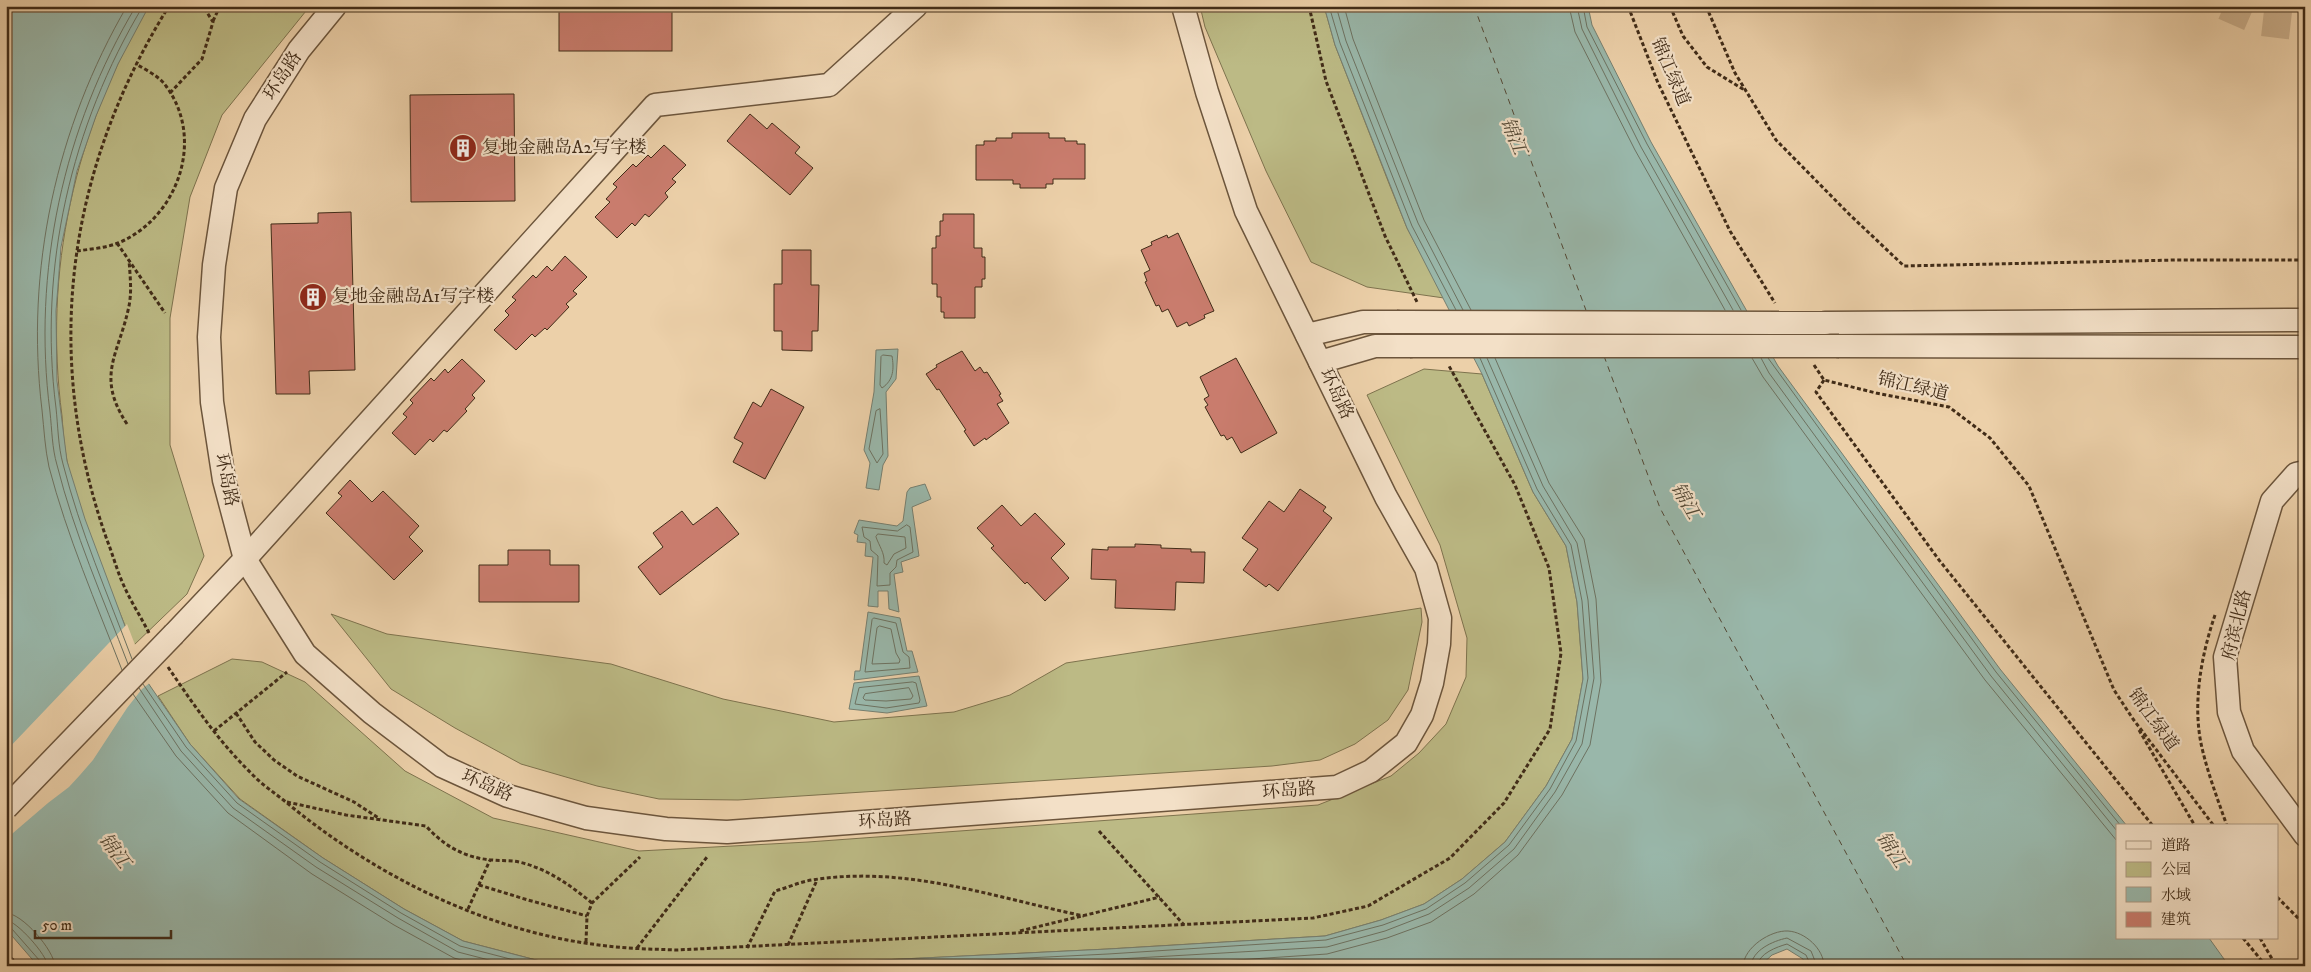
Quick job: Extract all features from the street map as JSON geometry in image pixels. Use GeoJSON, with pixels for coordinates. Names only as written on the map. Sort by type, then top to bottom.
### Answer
{"type":"FeatureCollection","features":[{"type":"Feature","properties":{"kind":"street","name":"环岛路"},"geometry":{"type":"LineString","coordinates":[[335,6],[299,50],[255,119],[226,188],[214,265],[209,337],[212,402],[224,480],[245,559],[305,654],[372,713],[442,766],[508,796],[586,818],[666,829],[727,832],[1337,787],[1370,771],[1406,743],[1422,715],[1432,682],[1439,644],[1440,618],[1426,568],[1386,497],[1246,211],[1207,92],[1183,6]]}},
{"type":"Feature","properties":{"kind":"street"},"geometry":{"type":"LineString","coordinates":[[6,808],[245,559],[655,104],[829,84],[916,6]]}},
{"type":"Feature","properties":{"kind":"street"},"geometry":{"type":"LineString","coordinates":[[1307,335],[1364,322],[1825,323],[2305,320]]}},
{"type":"Feature","properties":{"kind":"street"},"geometry":{"type":"LineString","coordinates":[[1320,362],[1375,346],[2305,347]]}},
{"type":"Feature","properties":{"kind":"street","name":"府滨北路"},"geometry":{"type":"LineString","coordinates":[[2305,472],[2296,474],[2272,501],[2225,656],[2229,712],[2242,751],[2305,835]]}},
{"type":"Feature","properties":{"kind":"path"},"geometry":{"type":"LineString","coordinates":[[138,613],[124,586],[92,497],[81,447],[73,391],[71,313],[77,251],[95,163],[136,64],[169,6]]}},
{"type":"Feature","properties":{"kind":"path"},"geometry":{"type":"LineString","coordinates":[[203,6],[212,21]]}},
{"type":"Feature","properties":{"kind":"path"},"geometry":{"type":"LineString","coordinates":[[170,93],[202,59],[212,21],[220,6]]}},
{"type":"Feature","properties":{"kind":"path"},"geometry":{"type":"LineString","coordinates":[[1309,6],[1326,81],[1385,236],[1419,306]]}},
{"type":"Feature","properties":{"kind":"path","name":"锦江绿道"},"geometry":{"type":"LineString","coordinates":[[1628,6],[1658,83],[1730,231],[1776,304]]}},
{"type":"Feature","properties":{"kind":"path"},"geometry":{"type":"LineString","coordinates":[[1670,6],[1684,36],[1707,67],[1747,92]]}},
{"type":"Feature","properties":{"kind":"path"},"geometry":{"type":"LineString","coordinates":[[1706,6],[1735,73],[1776,140],[1849,214],[1904,266],[2176,260],[2305,260]]}},
{"type":"Feature","properties":{"kind":"path"},"geometry":{"type":"LineString","coordinates":[[77,251],[118,243],[144,228],[160,213],[171,197],[179,178],[185,146],[179,111],[170,93],[156,76],[136,64]]}},
{"type":"Feature","properties":{"kind":"path"},"geometry":{"type":"LineString","coordinates":[[118,243],[165,313]]}},
{"type":"Feature","properties":{"kind":"path"},"geometry":{"type":"LineString","coordinates":[[127,424],[113,401],[111,369],[130,304],[129,260]]}},
{"type":"Feature","properties":{"kind":"path"},"geometry":{"type":"LineString","coordinates":[[205,722],[252,774],[285,802],[371,864],[423,890],[490,918],[542,934],[586,942],[637,948],[677,950],[747,948],[1314,918],[1368,906],[1450,858],[1504,803],[1550,729],[1561,653],[1549,568],[1515,485],[1445,359]]}},
{"type":"Feature","properties":{"kind":"path"},"geometry":{"type":"LineString","coordinates":[[1812,362],[1824,380],[1816,392],[1939,560],[2151,824]]}},
{"type":"Feature","properties":{"kind":"path","name":"锦江绿道"},"geometry":{"type":"LineString","coordinates":[[1824,380],[1949,407],[1990,438],[2029,486],[2114,690],[2133,719],[2212,824]]}},
{"type":"Feature","properties":{"kind":"path"},"geometry":{"type":"LineString","coordinates":[[214,731],[287,672]]}},
{"type":"Feature","properties":{"kind":"path"},"geometry":{"type":"LineString","coordinates":[[236,713],[255,742],[274,760],[297,776],[354,802],[381,820]]}},
{"type":"Feature","properties":{"kind":"path"},"geometry":{"type":"LineString","coordinates":[[2133,719],[2194,824]]}},
{"type":"Feature","properties":{"kind":"path"},"geometry":{"type":"LineString","coordinates":[[285,802],[346,815],[426,826],[439,840],[455,850],[490,860],[518,862],[546,871],[567,883],[592,903]]}},
{"type":"Feature","properties":{"kind":"path"},"geometry":{"type":"LineString","coordinates":[[1099,832],[1160,896],[1184,925]]}},
{"type":"Feature","properties":{"kind":"path"},"geometry":{"type":"LineString","coordinates":[[586,942],[587,916],[592,903],[640,857]]}},
{"type":"Feature","properties":{"kind":"path"},"geometry":{"type":"LineString","coordinates":[[637,948],[708,858]]}},
{"type":"Feature","properties":{"kind":"path"},"geometry":{"type":"LineString","coordinates":[[468,909],[490,860]]}},
{"type":"Feature","properties":{"kind":"path"},"geometry":{"type":"LineString","coordinates":[[747,948],[775,891],[818,880],[847,876],[902,876],[965,888],[1034,906],[1084,916]]}},
{"type":"Feature","properties":{"kind":"path"},"geometry":{"type":"LineString","coordinates":[[788,945],[818,880]]}},
{"type":"Feature","properties":{"kind":"path"},"geometry":{"type":"LineString","coordinates":[[479,885],[587,916]]}},
{"type":"Feature","properties":{"kind":"path"},"geometry":{"type":"LineString","coordinates":[[1012,934],[1160,896]]}},
{"type":"Feature","properties":{"kind":"path"},"geometry":{"type":"LineString","coordinates":[[2278,897],[2305,925]]}},
{"type":"Feature","properties":{"kind":"path"},"geometry":{"type":"LineString","coordinates":[[2246,940],[2266,966]]}},
{"type":"Feature","properties":{"kind":"path"},"geometry":{"type":"LineString","coordinates":[[2261,940],[2275,964],[2270,966]]}},
{"type":"Feature","properties":{"kind":"path"},"geometry":{"type":"LineString","coordinates":[[6,953],[19,966]]}},
{"type":"Feature","properties":{"kind":"green space"},"geometry":{"type":"Polygon","coordinates":[[[149,6],[310,6],[222,115],[190,197],[170,318],[170,445],[204,556],[187,594],[133,646],[96,554],[80,508],[67,461],[57,362],[57,308],[61,256],[70,203],[84,152],[101,102],[123,54],[149,6]]]}},
{"type":"Feature","properties":{"kind":"green space"},"geometry":{"type":"Polygon","coordinates":[[[1200,6],[1324,6],[1335,45],[1407,228],[1444,298],[1367,287],[1311,262],[1266,171],[1205,27],[1200,6]]]}},
{"type":"Feature","properties":{"kind":"green space"},"geometry":{"type":"Polygon","coordinates":[[[1424,369],[1482,374],[1533,492],[1566,546],[1577,602],[1583,679],[1572,739],[1546,786],[1505,842],[1462,879],[1424,904],[1381,920],[1325,936],[1108,949],[758,966],[590,966],[540,961],[463,941],[404,909],[323,858],[240,799],[190,744],[158,696],[232,659],[262,662],[305,682],[405,771],[493,818],[639,851],[808,842],[1318,805],[1391,776],[1419,753],[1446,724],[1466,677],[1467,638],[1440,545],[1367,395],[1424,369]]]}},
{"type":"Feature","properties":{"kind":"green space"},"geometry":{"type":"Polygon","coordinates":[[[1421,608],[1422,622],[1408,690],[1388,720],[1355,744],[1320,760],[1272,766],[738,800],[659,799],[597,786],[521,764],[455,728],[391,689],[331,614],[387,634],[611,664],[723,699],[834,722],[954,712],[1010,695],[1066,663],[1421,608]]]}},
{"type":"Feature","properties":{"kind":"water","name":"锦江"},"geometry":{"type":"Polygon","coordinates":[[[6,6],[149,6],[118,64],[96,116],[77,171],[61,247],[56,311],[57,381],[67,461],[85,519],[144,677],[190,744],[239,799],[323,858],[404,909],[463,941],[540,961],[590,966],[38,966],[6,929],[6,6]]]}},
{"type":"Feature","properties":{"kind":"water","name":"锦江"},"geometry":{"type":"Polygon","coordinates":[[[1324,6],[1588,6],[1592,25],[1651,142],[1778,366],[2000,669],[2125,824],[2116,824],[2116,940],[2210,940],[2229,966],[1806,966],[1803,959],[1787,949],[1772,955],[1760,966],[758,966],[1108,949],[1325,936],[1381,920],[1424,904],[1462,879],[1505,842],[1546,786],[1572,739],[1583,679],[1577,602],[1566,546],[1533,492],[1482,374],[1407,228],[1335,45],[1324,6]]]}},
{"type":"Feature","properties":{"kind":"water"},"geometry":{"type":"Polygon","coordinates":[[[898,349],[896,379],[886,392],[888,456],[883,465],[879,490],[866,488],[870,463],[864,450],[874,392],[876,350],[898,349]]]}},
{"type":"Feature","properties":{"kind":"water"},"geometry":{"type":"Polygon","coordinates":[[[925,484],[931,499],[912,507],[919,556],[901,562],[903,572],[894,574],[899,612],[889,609],[888,591],[878,591],[878,607],[868,606],[873,557],[865,556],[866,543],[857,542],[858,535],[854,533],[859,520],[897,526],[903,521],[907,492],[910,488],[925,484]]]}},
{"type":"Feature","properties":{"kind":"water"},"geometry":{"type":"Polygon","coordinates":[[[868,612],[900,618],[907,651],[912,651],[918,672],[854,680],[855,671],[860,671],[868,612]]]}},
{"type":"Feature","properties":{"kind":"water"},"geometry":{"type":"Polygon","coordinates":[[[919,676],[927,706],[887,713],[849,709],[854,683],[919,676]]]}},
{"type":"Feature","properties":{"kind":"pier"},"geometry":{"type":"Polygon","coordinates":[[[127,624],[151,682],[142,689],[127,708],[93,760],[69,787],[6,839],[6,751],[127,624]]]}},
{"type":"Feature","properties":{"kind":"building"},"geometry":{"type":"Polygon","coordinates":[[[559,6],[672,6],[672,51],[559,51],[559,6]]]}},
{"type":"Feature","properties":{"kind":"building","name":"复地金融岛A2写字楼"},"geometry":{"type":"Polygon","coordinates":[[[514,94],[515,201],[411,202],[410,95],[514,94]]]}},
{"type":"Feature","properties":{"kind":"building"},"geometry":{"type":"Polygon","coordinates":[[[750,114],[767,129],[772,123],[800,147],[795,153],[813,168],[790,195],[727,141],[750,114]]]}},
{"type":"Feature","properties":{"kind":"building"},"geometry":{"type":"Polygon","coordinates":[[[1012,133],[1049,133],[1049,138],[1065,138],[1065,141],[1077,141],[1077,144],[1085,144],[1085,179],[1053,179],[1053,184],[1046,184],[1046,188],[1020,188],[1020,184],[1013,184],[1013,180],[976,180],[976,145],[984,145],[984,141],[996,141],[996,138],[1012,138],[1012,133]]]}},
{"type":"Feature","properties":{"kind":"building"},"geometry":{"type":"Polygon","coordinates":[[[664,145],[686,165],[672,179],[676,182],[665,193],[668,197],[649,217],[645,214],[635,226],[632,223],[617,238],[595,217],[610,202],[606,199],[617,187],[613,184],[633,164],[636,167],[648,155],[651,158],[664,145]]]}},
{"type":"Feature","properties":{"kind":"building","name":"复地金融岛A1写字楼"},"geometry":{"type":"Polygon","coordinates":[[[351,212],[355,370],[309,371],[310,394],[276,394],[271,224],[318,223],[318,213],[351,212]]]}},
{"type":"Feature","properties":{"kind":"building"},"geometry":{"type":"Polygon","coordinates":[[[943,214],[974,214],[974,248],[982,248],[982,257],[985,257],[985,279],[982,279],[982,287],[975,287],[975,318],[944,318],[944,312],[941,312],[941,297],[937,297],[937,284],[932,284],[932,248],[936,248],[936,236],[940,236],[940,221],[943,221],[943,214]]]}},
{"type":"Feature","properties":{"kind":"building"},"geometry":{"type":"Polygon","coordinates":[[[1178,233],[1214,311],[1204,315],[1205,318],[1189,326],[1187,322],[1177,327],[1168,309],[1162,312],[1159,305],[1156,306],[1145,282],[1147,281],[1144,273],[1150,270],[1141,250],[1152,245],[1151,242],[1167,235],[1168,238],[1178,233]]]}},
{"type":"Feature","properties":{"kind":"building"},"geometry":{"type":"Polygon","coordinates":[[[782,250],[811,250],[811,285],[819,285],[818,331],[812,331],[812,351],[782,350],[782,331],[774,331],[774,284],[782,284],[782,250]]]}},
{"type":"Feature","properties":{"kind":"building"},"geometry":{"type":"Polygon","coordinates":[[[565,256],[587,277],[573,291],[577,294],[566,304],[569,307],[547,330],[545,328],[535,337],[532,334],[516,350],[494,330],[509,315],[505,311],[516,300],[512,297],[533,275],[536,278],[547,266],[552,271],[565,256]]]}},
{"type":"Feature","properties":{"kind":"building"},"geometry":{"type":"Polygon","coordinates":[[[962,351],[975,371],[980,367],[984,373],[987,372],[1001,394],[999,395],[1003,401],[997,404],[1009,423],[986,440],[985,438],[974,446],[964,431],[966,430],[939,389],[937,390],[926,374],[937,367],[936,365],[962,351]]]}},
{"type":"Feature","properties":{"kind":"building"},"geometry":{"type":"Polygon","coordinates":[[[1236,358],[1277,433],[1241,453],[1232,437],[1227,440],[1224,435],[1221,436],[1205,407],[1208,405],[1204,399],[1209,396],[1200,377],[1236,358]]]}},
{"type":"Feature","properties":{"kind":"building"},"geometry":{"type":"Polygon","coordinates":[[[462,359],[485,381],[472,395],[475,398],[465,409],[467,411],[447,432],[444,430],[433,442],[430,439],[415,455],[392,433],[407,417],[403,414],[413,403],[410,400],[431,378],[434,381],[445,369],[448,373],[462,359]]]}},
{"type":"Feature","properties":{"kind":"building"},"geometry":{"type":"Polygon","coordinates":[[[771,389],[804,407],[765,479],[733,462],[743,443],[734,438],[753,402],[761,407],[771,389]]]}},
{"type":"Feature","properties":{"kind":"building"},"geometry":{"type":"Polygon","coordinates":[[[350,480],[372,502],[383,491],[419,526],[409,537],[423,551],[394,580],[326,513],[342,496],[338,493],[350,480]]]}},
{"type":"Feature","properties":{"kind":"building"},"geometry":{"type":"Polygon","coordinates":[[[1300,489],[1326,507],[1323,511],[1332,518],[1278,591],[1269,584],[1266,587],[1243,570],[1258,549],[1242,538],[1269,501],[1284,512],[1300,489]]]}},
{"type":"Feature","properties":{"kind":"building"},"geometry":{"type":"Polygon","coordinates":[[[1002,505],[1021,526],[1035,513],[1065,544],[1051,558],[1069,578],[1045,601],[1027,582],[1025,584],[991,548],[994,546],[977,528],[1002,505]]]}},
{"type":"Feature","properties":{"kind":"building"},"geometry":{"type":"Polygon","coordinates":[[[717,507],[739,534],[660,595],[638,567],[663,547],[653,533],[682,511],[693,525],[717,507]]]}},
{"type":"Feature","properties":{"kind":"building"},"geometry":{"type":"Polygon","coordinates":[[[1135,544],[1161,545],[1161,548],[1191,549],[1191,552],[1205,552],[1204,583],[1176,582],[1175,610],[1115,608],[1116,580],[1091,579],[1092,549],[1108,550],[1108,547],[1135,547],[1135,544]]]}},
{"type":"Feature","properties":{"kind":"building"},"geometry":{"type":"Polygon","coordinates":[[[508,550],[550,550],[550,565],[579,565],[579,602],[479,602],[479,565],[508,565],[508,550]]]}},
{"type":"Feature","properties":{"kind":"ferry route"},"geometry":{"type":"LineString","coordinates":[[1474,6],[1587,313]]}},
{"type":"Feature","properties":{"kind":"ferry route"},"geometry":{"type":"LineString","coordinates":[[1604,356],[1660,508],[1907,966]]}},
{"type":"Feature","properties":{"kind":"tunnel"},"geometry":{"type":"LineString","coordinates":[[2224,6],[2261,22],[2305,27]]}},
{"type":"Feature","properties":{"kind":"place","name":"复地金融岛A2写字楼"},"geometry":{"type":"Point","coordinates":[463,148]}},
{"type":"Feature","properties":{"kind":"place","name":"复地金融岛A1写字楼"},"geometry":{"type":"Point","coordinates":[313,297]}}]}
